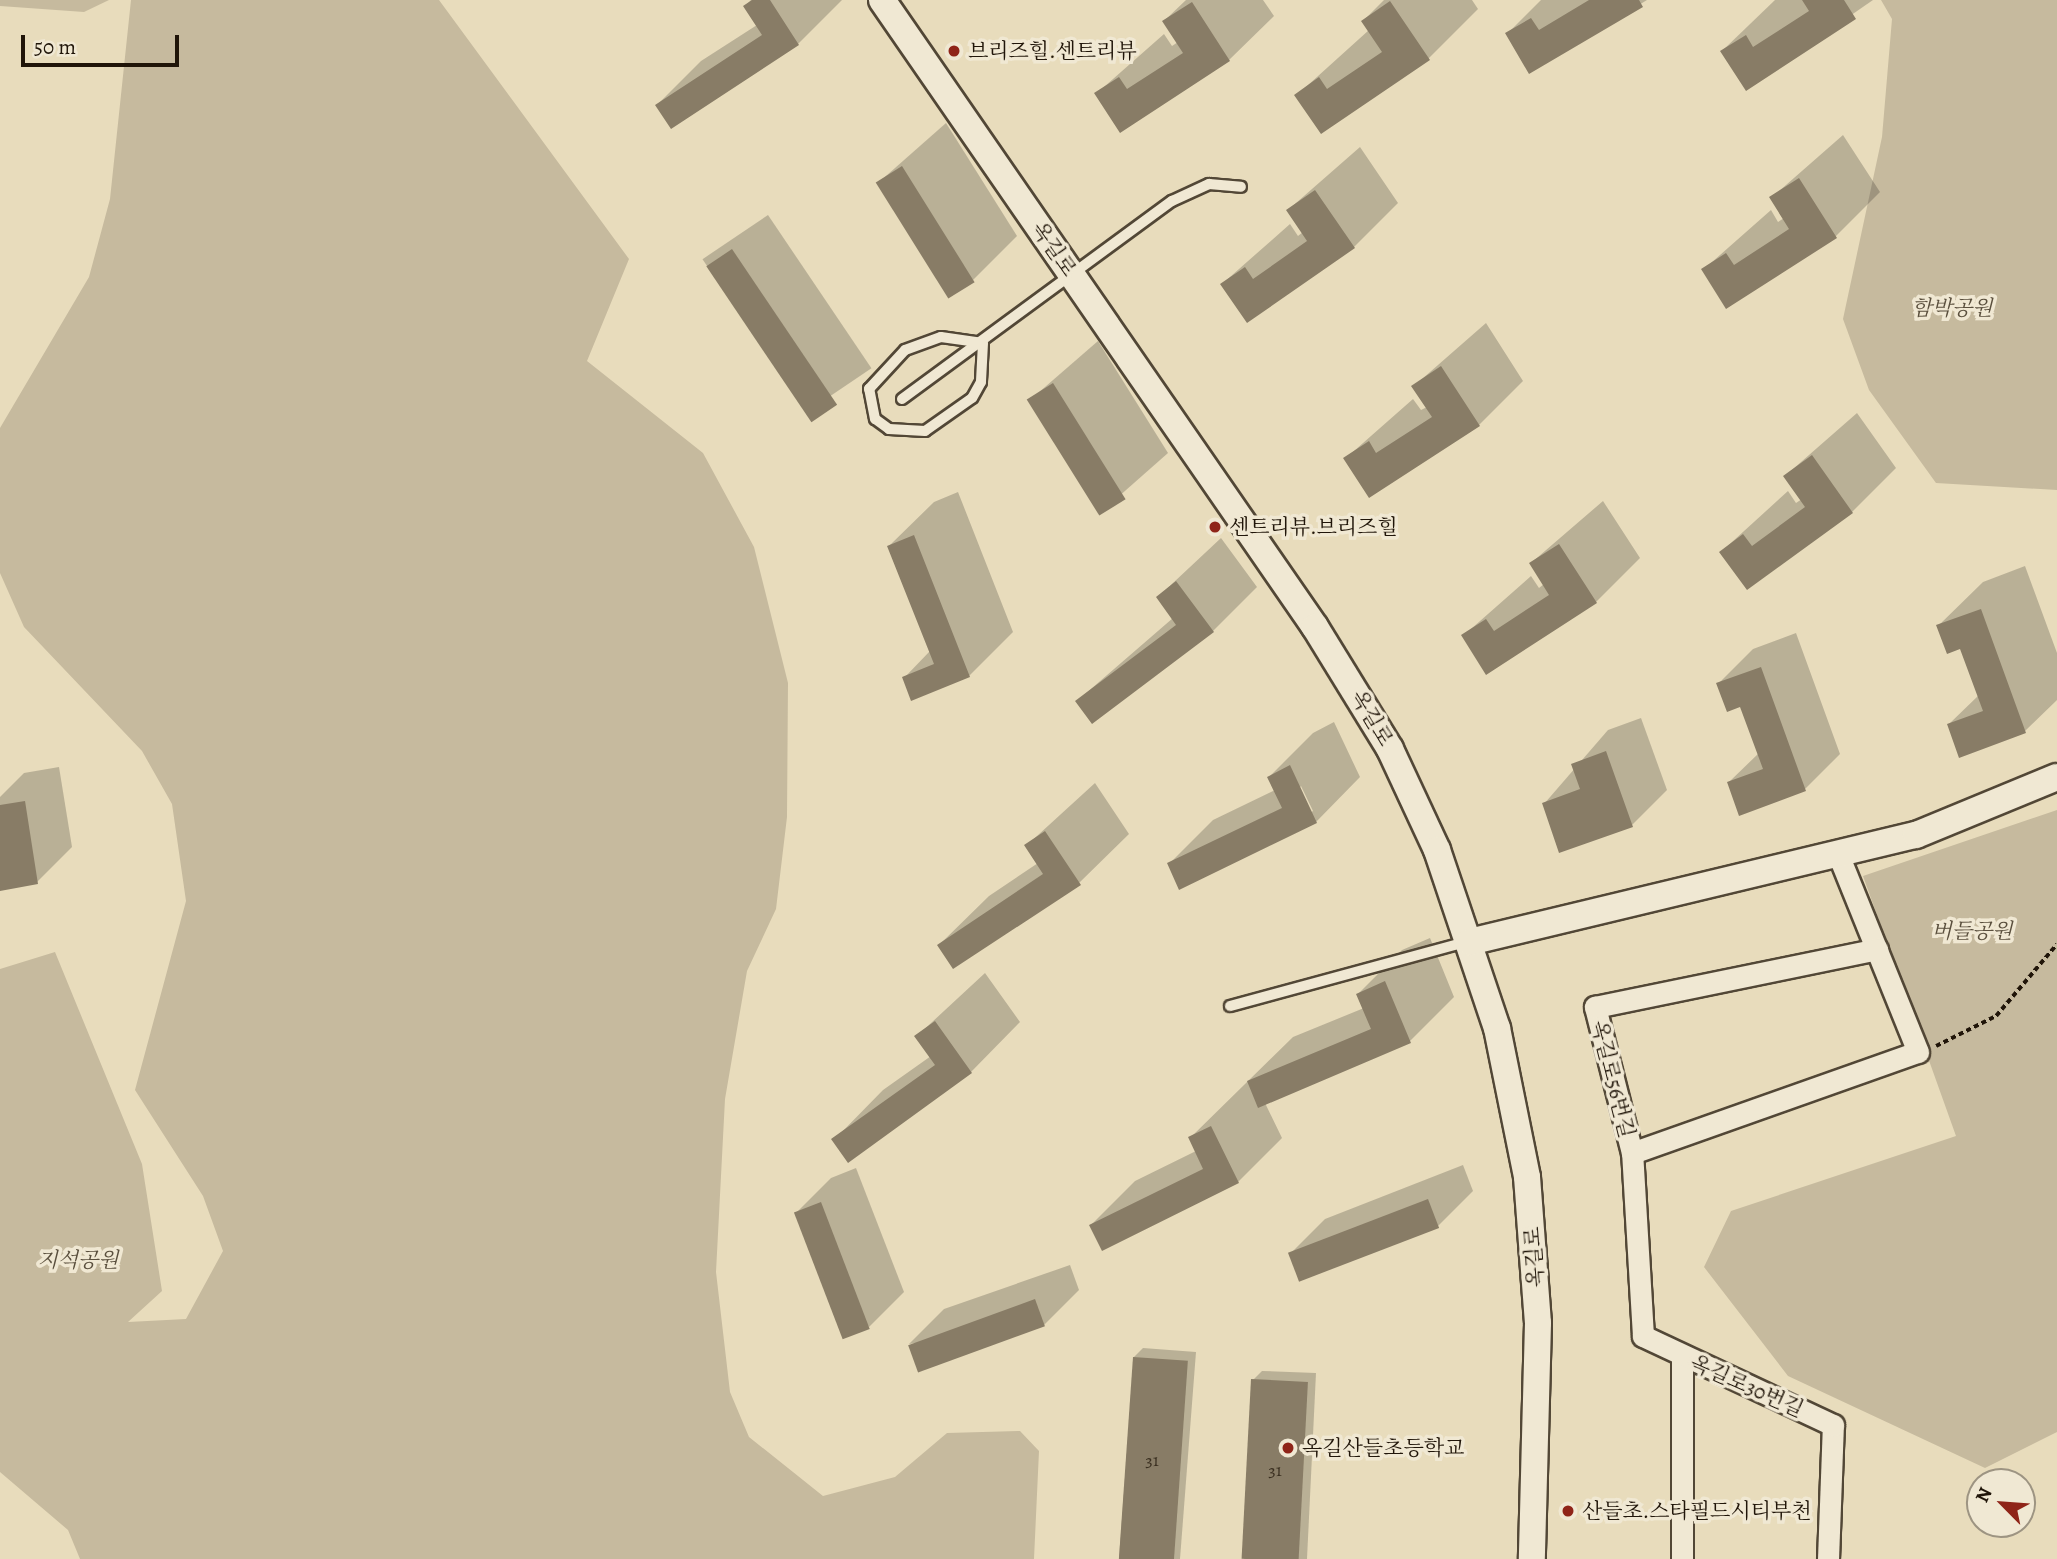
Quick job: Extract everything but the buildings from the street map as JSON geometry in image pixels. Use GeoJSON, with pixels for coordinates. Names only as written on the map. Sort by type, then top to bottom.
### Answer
{"type":"FeatureCollection","features":[{"type":"Feature","properties":{"kind":"street","name":"옥길로"},"geometry":{"type":"LineString","coordinates":[[882,0],[1073,275],[1390,748],[1437,850],[1469,942],[1515,1104],[1529,1203],[1538,1323],[1532,1559]]}},
{"type":"Feature","properties":{"kind":"street"},"geometry":{"type":"LineString","coordinates":[[1469,942],[1839,856],[1916,835],[2057,777]]}},
{"type":"Feature","properties":{"kind":"street"},"geometry":{"type":"LineString","coordinates":[[1839,856],[1918,1052]]}},
{"type":"Feature","properties":{"kind":"street","name":"옥길로56번길"},"geometry":{"type":"LineString","coordinates":[[1877,949],[1595,1007],[1632,1153],[1918,1052]]}},
{"type":"Feature","properties":{"kind":"street"},"geometry":{"type":"LineString","coordinates":[[1632,1153],[1643,1336],[1682,1357]]}},
{"type":"Feature","properties":{"kind":"street","name":"옥길로30번길"},"geometry":{"type":"LineString","coordinates":[[1682,1559],[1682,1357],[1833,1425],[1828,1559]]}},
{"type":"Feature","properties":{"kind":"lane"},"geometry":{"type":"LineString","coordinates":[[902,399],[983,343],[1188,192],[1209,184],[1241,187]]}},
{"type":"Feature","properties":{"kind":"lane"},"geometry":{"type":"LineString","coordinates":[[941,337],[983,343],[981,382],[939,423],[908,434],[875,419],[869,389],[905,350],[941,337]]}},
{"type":"Feature","properties":{"kind":"lane"},"geometry":{"type":"LineString","coordinates":[[1230,1006],[1469,942]]}},
{"type":"Feature","properties":{"kind":"path"},"geometry":{"type":"LineString","coordinates":[[1918,1052],[1959,1039],[1996,1016],[2057,944]]}},
{"type":"Feature","properties":{"kind":"green space"},"geometry":{"type":"Polygon","coordinates":[[[0,0],[109,0],[84,12],[0,6],[0,0]]]}},
{"type":"Feature","properties":{"kind":"green space","name":"지석공원"},"geometry":{"type":"Polygon","coordinates":[[[131,0],[439,0],[629,259],[587,361],[703,453],[754,547],[788,683],[787,817],[776,909],[747,971],[725,1099],[716,1272],[730,1392],[749,1437],[823,1496],[895,1477],[947,1433],[1020,1431],[1039,1451],[1034,1559],[80,1559],[68,1530],[0,1472],[0,969],[55,952],[142,1164],[162,1291],[128,1322],[186,1319],[223,1251],[203,1196],[135,1090],[186,901],[172,804],[142,751],[24,627],[0,573],[0,428],[89,277],[110,199],[131,0]]]}},
{"type":"Feature","properties":{"kind":"green space","name":"함박공원"},"geometry":{"type":"Polygon","coordinates":[[[1881,0],[2057,0],[2057,490],[1936,483],[1869,390],[1843,319],[1882,137],[1892,19],[1881,0]]]}},
{"type":"Feature","properties":{"kind":"green space","name":"버들공원"},"geometry":{"type":"Polygon","coordinates":[[[2057,810],[2057,1432],[1985,1468],[1788,1376],[1704,1267],[1731,1211],[1956,1136],[1863,876],[2057,810]]]}},
{"type":"Feature","properties":{"kind":"place","name":"브리즈힐.센트리뷰"},"geometry":{"type":"Point","coordinates":[954,51]}},
{"type":"Feature","properties":{"kind":"place","name":"센트리뷰.브리즈힐"},"geometry":{"type":"Point","coordinates":[1215,527]}},
{"type":"Feature","properties":{"kind":"place","name":"옥길산들초등학교"},"geometry":{"type":"Point","coordinates":[1288,1448]}},
{"type":"Feature","properties":{"kind":"place","name":"산들초.스타필드시티부천"},"geometry":{"type":"Point","coordinates":[1568,1511]}}]}
